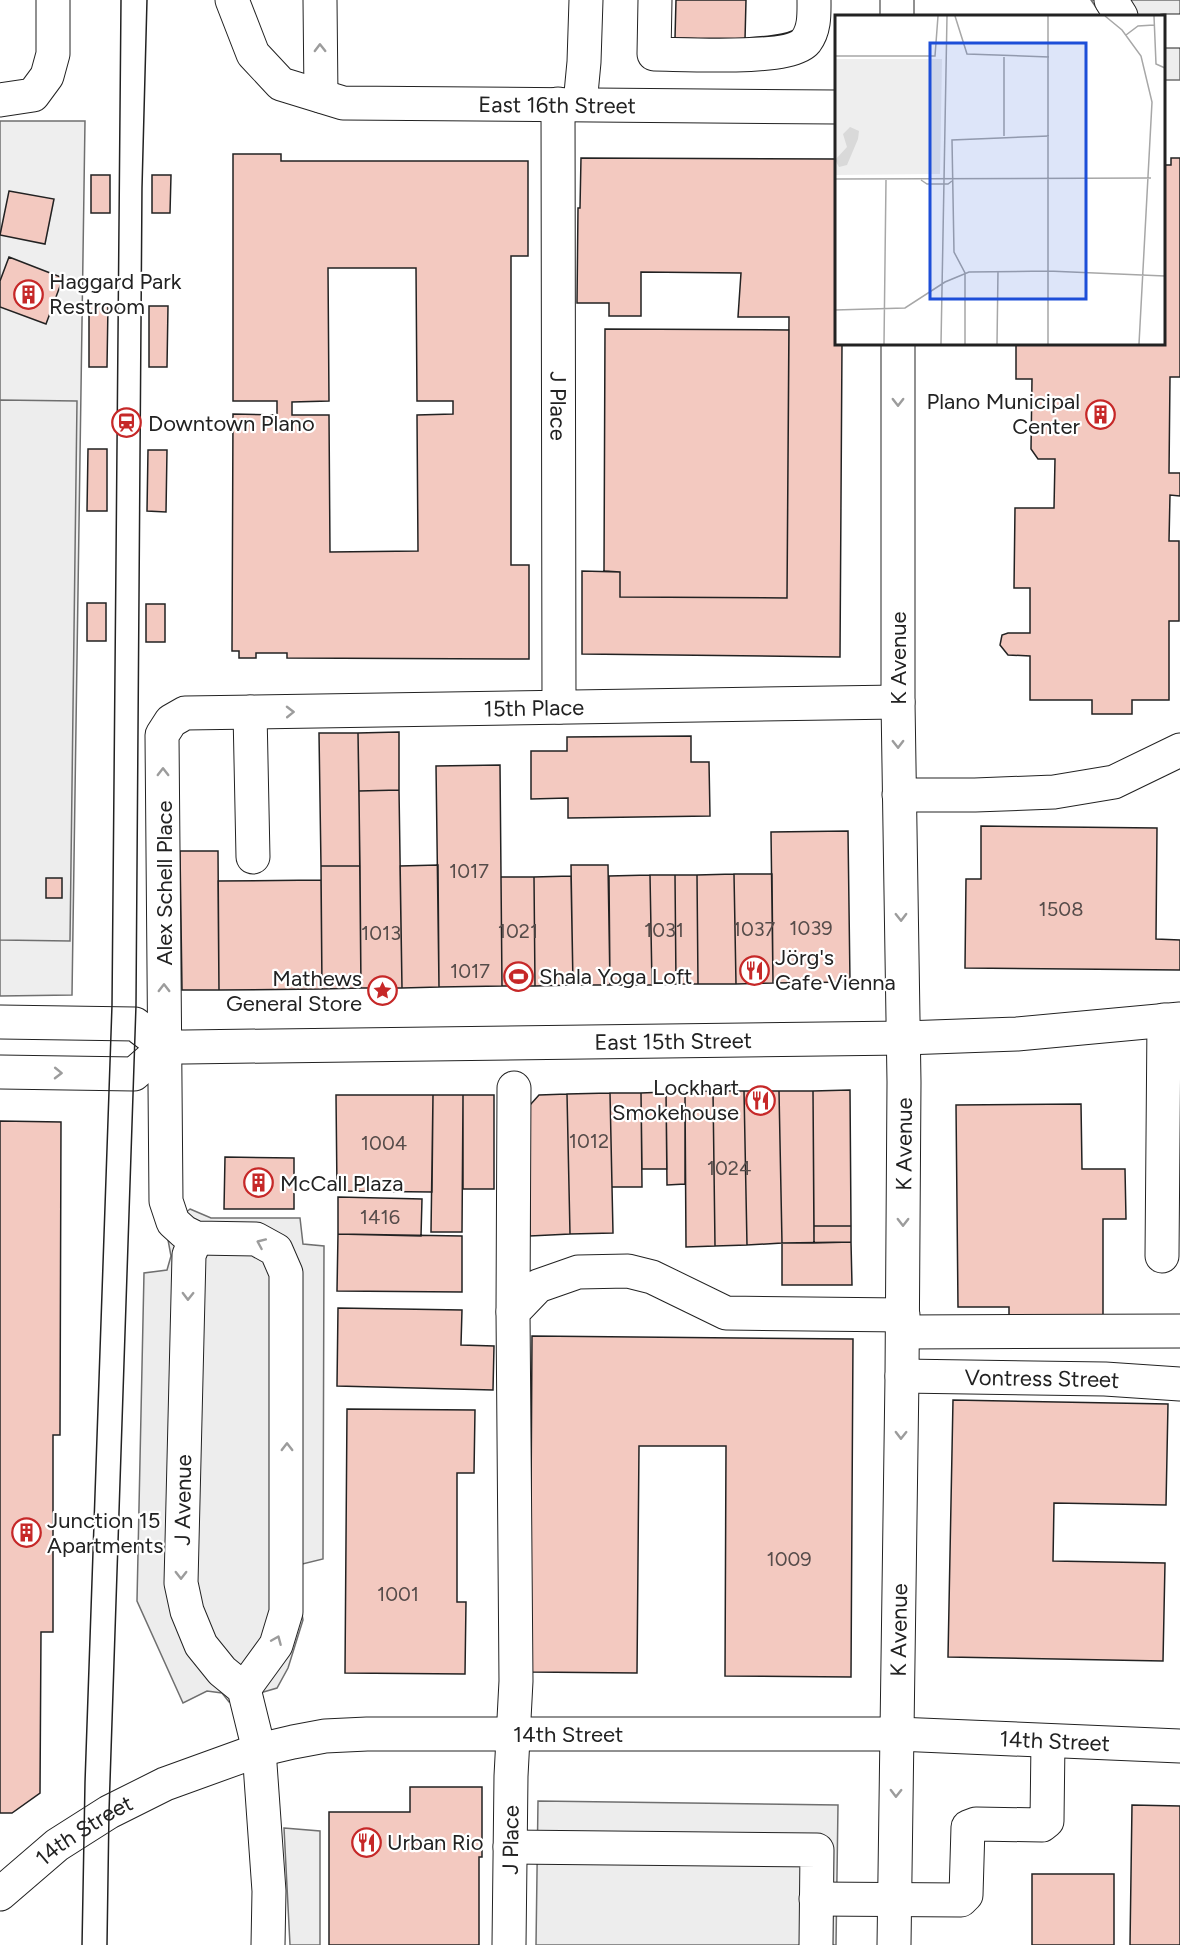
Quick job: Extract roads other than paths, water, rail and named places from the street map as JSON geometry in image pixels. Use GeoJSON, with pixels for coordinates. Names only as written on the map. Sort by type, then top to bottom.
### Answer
{"type":"FeatureCollection","features":[{"type":"Feature","properties":{"kind":"street"},"geometry":{"type":"LineString","coordinates":[[0,100],[33,95],[46,76],[53,54],[53,0]]}},
{"type":"Feature","properties":{"kind":"street","name":"East 16th Street"},"geometry":{"type":"LineString","coordinates":[[232,0],[253,54],[281,84],[343,103],[835,107]]}},
{"type":"Feature","properties":{"kind":"street"},"geometry":{"type":"LineString","coordinates":[[320,0],[321,96]]}},
{"type":"Feature","properties":{"kind":"street","name":"J Place"},"geometry":{"type":"LineString","coordinates":[[559,707],[569,104],[584,62],[586,0]]}},
{"type":"Feature","properties":{"kind":"street"},"geometry":{"type":"LineString","coordinates":[[655,0],[656,105]]}},
{"type":"Feature","properties":{"kind":"street"},"geometry":{"type":"LineString","coordinates":[[654,54],[770,54],[790,50],[806,42],[814,23],[814,0]]}},
{"type":"Feature","properties":{"kind":"street"},"geometry":{"type":"LineString","coordinates":[[1111,0],[1120,15]]}},
{"type":"Feature","properties":{"kind":"street","name":"K Avenue"},"geometry":{"type":"LineString","coordinates":[[894,1945],[903,1324],[904,1038],[898,702],[898,345]]}},
{"type":"Feature","properties":{"kind":"street","name":"15th Place"},"geometry":{"type":"LineString","coordinates":[[171,721],[185,713],[898,702]]}},
{"type":"Feature","properties":{"kind":"street"},"geometry":{"type":"LineString","coordinates":[[250,712],[253,857]]}},
{"type":"Feature","properties":{"kind":"street","name":"Alex Schell Place"},"geometry":{"type":"LineString","coordinates":[[165,1047],[162,735],[171,721]]}},
{"type":"Feature","properties":{"kind":"street"},"geometry":{"type":"LineString","coordinates":[[899,795],[1054,792],[1114,782],[1180,750]]}},
{"type":"Feature","properties":{"kind":"street"},"geometry":{"type":"LineString","coordinates":[[1162,1256],[1172,1020]]}},
{"type":"Feature","properties":{"kind":"street","name":"East 15th Street"},"geometry":{"type":"LineString","coordinates":[[165,1047],[904,1038],[1017,1034],[1172,1020]]}},
{"type":"Feature","properties":{"kind":"street"},"geometry":{"type":"LineString","coordinates":[[0,1022],[135,1024],[165,1047]]}},
{"type":"Feature","properties":{"kind":"street"},"geometry":{"type":"LineString","coordinates":[[0,1072],[134,1074],[165,1047]]}},
{"type":"Feature","properties":{"kind":"street"},"geometry":{"type":"LineString","coordinates":[[165,1047],[166,1201],[173,1222],[184,1232],[196,1238],[255,1239],[276,1250],[286,1273],[286,1612],[276,1645],[244,1689],[259,1750],[269,1891],[268,1945]]}},
{"type":"Feature","properties":{"kind":"street","name":"J Place"},"geometry":{"type":"LineString","coordinates":[[509,1945],[511,1776],[515,1734],[516,1669],[514,1088]]}},
{"type":"Feature","properties":{"kind":"street","name":"J Avenue"},"geometry":{"type":"LineString","coordinates":[[196,1238],[189,1255],[181,1583],[187,1611],[201,1645],[222,1671],[244,1689]]}},
{"type":"Feature","properties":{"kind":"street"},"geometry":{"type":"LineString","coordinates":[[513,1312],[538,1286],[578,1272],[628,1271],[652,1277],[726,1313],[903,1324],[1180,1331]]}},
{"type":"Feature","properties":{"kind":"street","name":"Vontress Street"},"geometry":{"type":"LineString","coordinates":[[902,1376],[1106,1379],[1180,1384]]}},
{"type":"Feature","properties":{"kind":"street","name":"14th Street"},"geometry":{"type":"LineString","coordinates":[[0,1894],[57,1845],[109,1812],[165,1784],[259,1750],[325,1736],[367,1734],[897,1734],[1180,1746]]}},
{"type":"Feature","properties":{"kind":"street"},"geometry":{"type":"LineString","coordinates":[[816,1899],[961,1900],[966,1895],[968,1827],[976,1824],[1042,1825],[1047,1821],[1048,1741]]}},
{"type":"Feature","properties":{"kind":"street"},"geometry":{"type":"LineString","coordinates":[[510,1847],[817,1850],[816,1945]]}},
{"type":"Feature","properties":{"kind":"tram line"},"geometry":{"type":"LineString","coordinates":[[82,1945],[85,1782],[112,1005],[121,0]]}},
{"type":"Feature","properties":{"kind":"tram line"},"geometry":{"type":"LineString","coordinates":[[107,1945],[109,1812],[136,1005],[142,188],[147,0]]}},
{"type":"Feature","properties":{"kind":"place","name":"Haggard Park Restroom"},"geometry":{"type":"Point","coordinates":[28,294]}},
{"type":"Feature","properties":{"kind":"place","name":"Plano Municipal Center"},"geometry":{"type":"Point","coordinates":[1101,414]}},
{"type":"Feature","properties":{"kind":"place","name":"Downtown Plano"},"geometry":{"type":"Point","coordinates":[127,423]}},
{"type":"Feature","properties":{"kind":"place","name":"Jörg's Cafe Vienna"},"geometry":{"type":"Point","coordinates":[754,970]}},
{"type":"Feature","properties":{"kind":"place","name":"Shala Yoga Loft"},"geometry":{"type":"Point","coordinates":[518,976]}},
{"type":"Feature","properties":{"kind":"place","name":"Mathews General Store"},"geometry":{"type":"Point","coordinates":[383,991]}},
{"type":"Feature","properties":{"kind":"place","name":"Lockhart Smokehouse"},"geometry":{"type":"Point","coordinates":[760,1100]}},
{"type":"Feature","properties":{"kind":"place","name":"McCall Plaza"},"geometry":{"type":"Point","coordinates":[259,1183]}},
{"type":"Feature","properties":{"kind":"place","name":"Junction 15 Apartments"},"geometry":{"type":"Point","coordinates":[26,1533]}},
{"type":"Feature","properties":{"kind":"place","name":"Urban Rio"},"geometry":{"type":"Point","coordinates":[366,1842]}}]}
